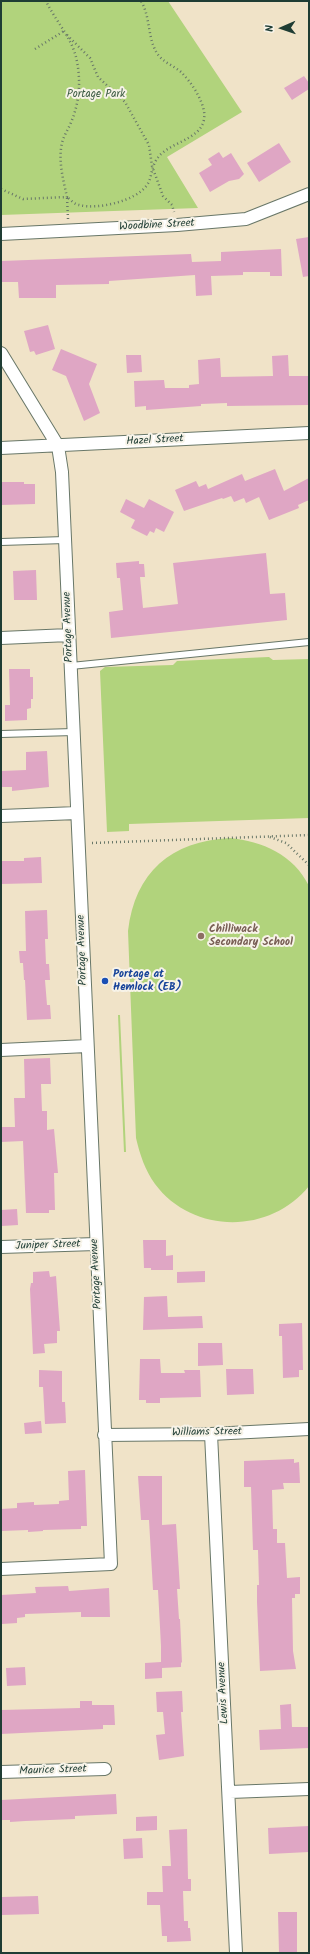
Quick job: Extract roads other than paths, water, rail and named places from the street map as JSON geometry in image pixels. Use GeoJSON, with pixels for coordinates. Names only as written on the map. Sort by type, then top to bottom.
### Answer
{"type":"FeatureCollection","features":[{"type":"Feature","properties":{"kind":"street","name":"Woodbine Street"},"geometry":{"type":"LineString","coordinates":[[1,234],[177,225],[246,219],[309,194]]}},
{"type":"Feature","properties":{"kind":"street","name":"Portage Avenue"},"geometry":{"type":"LineString","coordinates":[[1,353],[58,446],[62,472],[104,1435],[111,1564],[1,1569]]}},
{"type":"Feature","properties":{"kind":"street","name":"Hazel Street"},"geometry":{"type":"LineString","coordinates":[[1,448],[309,433]]}},
{"type":"Feature","properties":{"kind":"street"},"geometry":{"type":"LineString","coordinates":[[1,638],[69,635]]}},
{"type":"Feature","properties":{"kind":"street"},"geometry":{"type":"LineString","coordinates":[[1,816],[77,813]]}},
{"type":"Feature","properties":{"kind":"street"},"geometry":{"type":"LineString","coordinates":[[1,1050],[87,1046]]}},
{"type":"Feature","properties":{"kind":"street","name":"Juniper Street"},"geometry":{"type":"LineString","coordinates":[[1,1247],[96,1244]]}},
{"type":"Feature","properties":{"kind":"street","name":"Williams Street"},"geometry":{"type":"LineString","coordinates":[[104,1435],[211,1434],[309,1429]]}},
{"type":"Feature","properties":{"kind":"street","name":"Lewis Avenue"},"geometry":{"type":"LineString","coordinates":[[211,1434],[230,1792],[236,1953]]}},
{"type":"Feature","properties":{"kind":"street","name":"Maurice Street"},"geometry":{"type":"LineString","coordinates":[[1,1772],[104,1769]]}},
{"type":"Feature","properties":{"kind":"street"},"geometry":{"type":"LineString","coordinates":[[230,1792],[309,1789]]}},
{"type":"Feature","properties":{"kind":"lane"},"geometry":{"type":"LineString","coordinates":[[1,542],[65,540]]}},
{"type":"Feature","properties":{"kind":"lane"},"geometry":{"type":"LineString","coordinates":[[71,666],[309,642]]}},
{"type":"Feature","properties":{"kind":"lane"},"geometry":{"type":"LineString","coordinates":[[1,734],[74,732]]}},
{"type":"Feature","properties":{"kind":"place","name":"Chilliwack Secondary School"},"geometry":{"type":"Point","coordinates":[201,936]}},
{"type":"Feature","properties":{"kind":"place","name":"Portage at Hemlock (EB)"},"geometry":{"type":"Point","coordinates":[105,981]}},
{"type":"Feature","properties":{"kind":"park label","name":"Portage Park"},"geometry":{"type":"Point","coordinates":[96,95]}}]}
